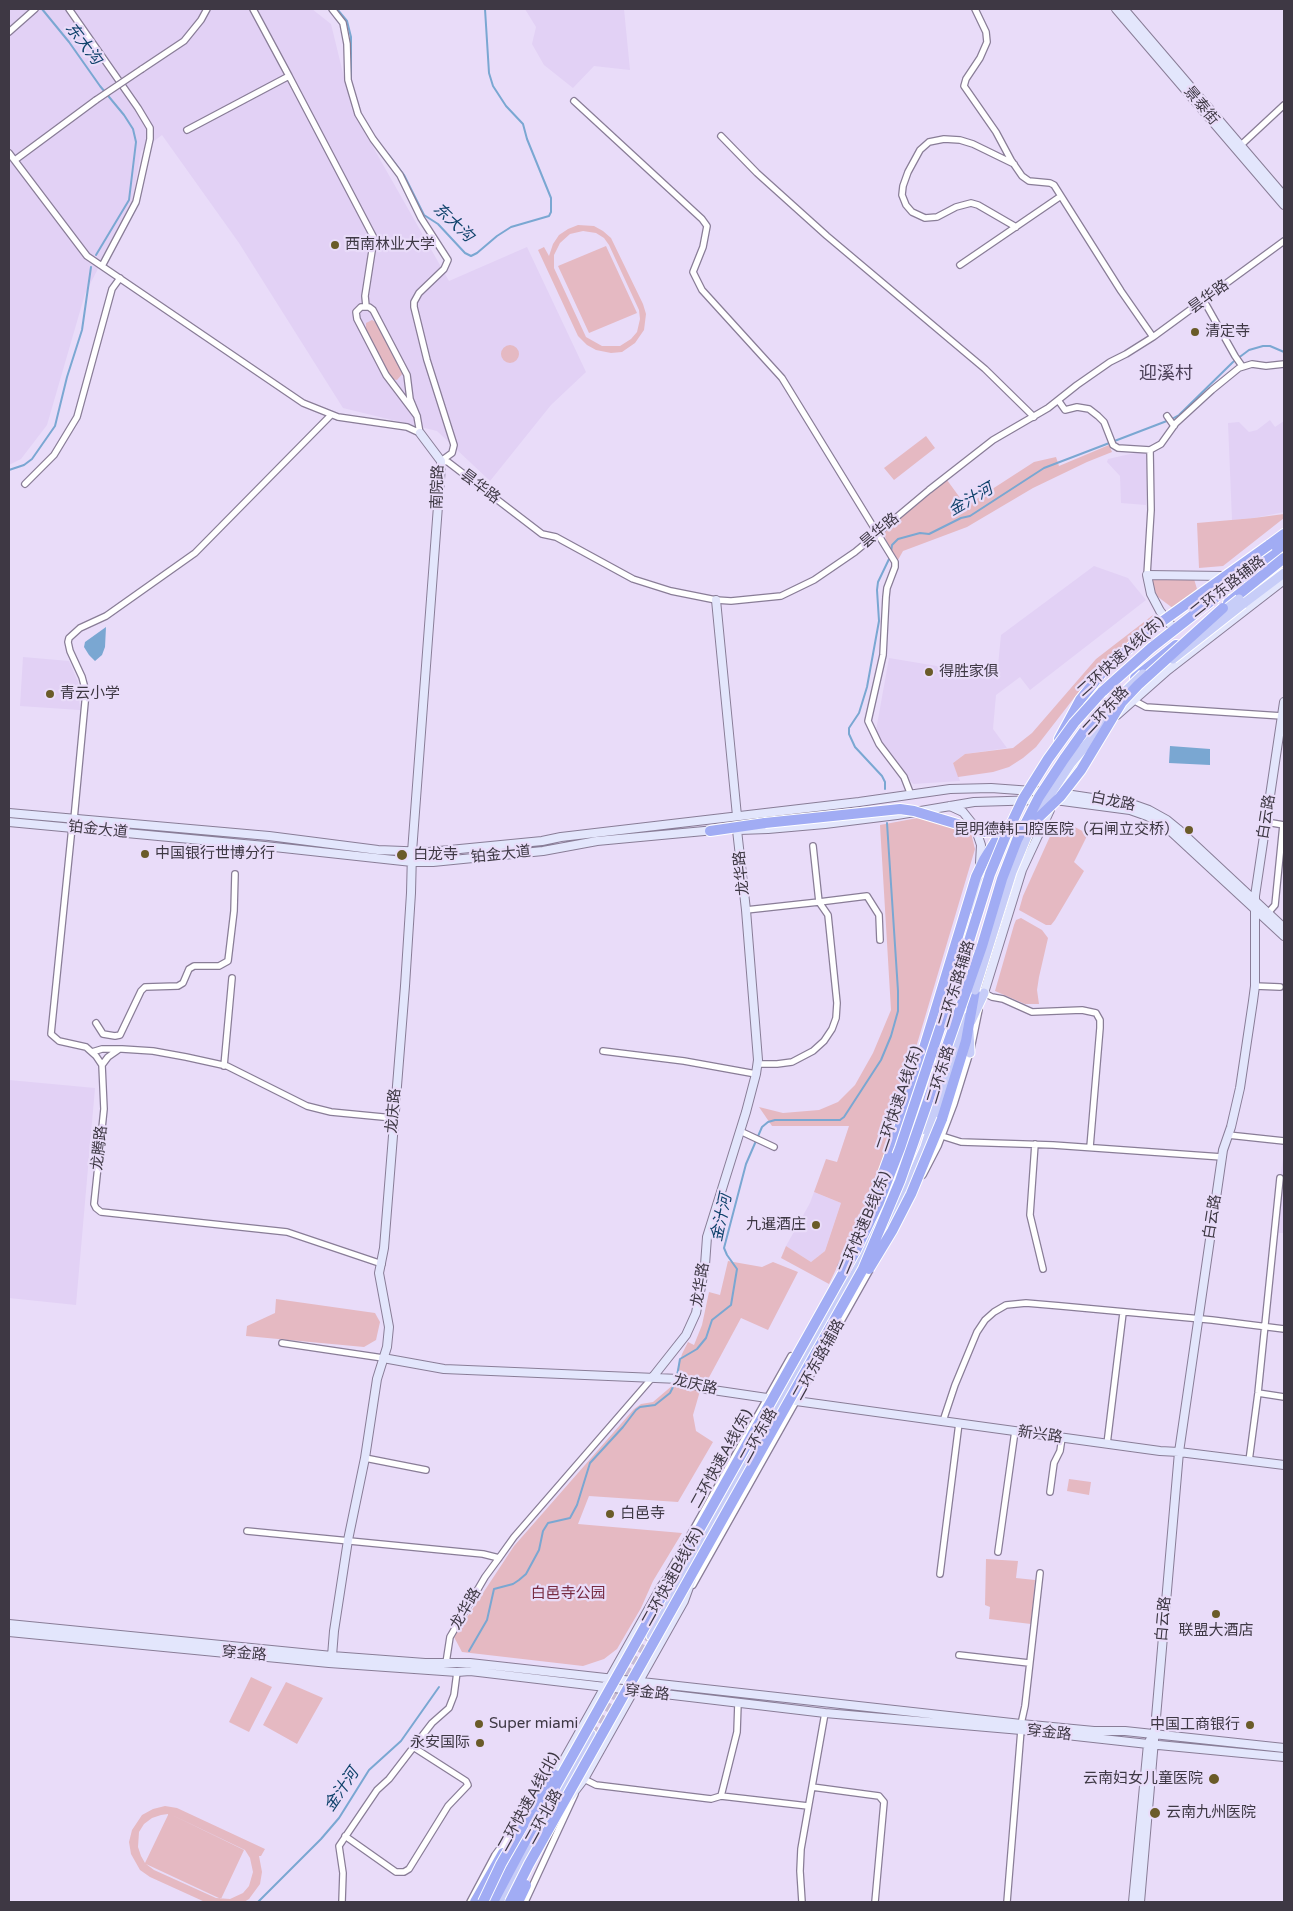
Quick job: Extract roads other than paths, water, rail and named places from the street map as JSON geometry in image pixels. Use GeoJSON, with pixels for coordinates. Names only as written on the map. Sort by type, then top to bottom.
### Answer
{"type":"FeatureCollection","features":[{"type":"Feature","properties":{"kind":"highway"},"geometry":{"type":"LineString","coordinates":[[1054,749],[1080,700],[1105,669],[1153,628],[1284,535]]}},
{"type":"Feature","properties":{"kind":"highway","name":"二环快速A线(东)"},"geometry":{"type":"LineString","coordinates":[[592,1715],[844,1273],[870,1220],[895,1162],[994,864],[1010,825],[1033,783],[1068,730],[1114,680],[1151,648],[1284,544]]}},
{"type":"Feature","properties":{"kind":"highway","name":"二环快速B线(东)"},"geometry":{"type":"LineString","coordinates":[[580,1779],[868,1258],[895,1195],[982,946],[1004,874],[1035,806],[1068,752],[1102,711],[1140,674],[1223,608],[1284,565]]}},
{"type":"Feature","properties":{"kind":"highway"},"geometry":{"type":"LineString","coordinates":[[710,831],[765,823],[900,809],[914,811],[984,832],[1012,831],[1035,821],[1060,797],[1089,757],[1122,702],[1138,685],[1223,608]]}},
{"type":"Feature","properties":{"kind":"highway"},"geometry":{"type":"LineString","coordinates":[[844,1273],[861,1234],[898,1132],[979,870],[996,839],[1026,795]]}},
{"type":"Feature","properties":{"kind":"highway"},"geometry":{"type":"LineString","coordinates":[[845,1302],[880,1251],[904,1210],[922,1170],[942,1119],[965,1045],[976,990]]}},
{"type":"Feature","properties":{"kind":"highway"},"geometry":{"type":"LineString","coordinates":[[475,1902],[492,1870],[592,1715]]}},
{"type":"Feature","properties":{"kind":"highway","name":"二环快速A线(北)"},"geometry":{"type":"LineString","coordinates":[[493,1902],[592,1715]]}},
{"type":"Feature","properties":{"kind":"highway"},"geometry":{"type":"LineString","coordinates":[[510,1902],[580,1779]]}},
{"type":"Feature","properties":{"kind":"highway"},"geometry":{"type":"LineString","coordinates":[[518,1902],[580,1779]]}},
{"type":"Feature","properties":{"kind":"highway"},"geometry":{"type":"LineString","coordinates":[[483,1902],[501,1864],[529,1815]]}},
{"type":"Feature","properties":{"kind":"main road","name":"二环东路"},"geometry":{"type":"LineString","coordinates":[[698,1548],[847,1288],[906,1190],[931,1130],[1017,858],[1038,815],[1067,769],[1100,727],[1129,696],[1284,565]]}},
{"type":"Feature","properties":{"kind":"main road","name":"二环东路"},"geometry":{"type":"LineString","coordinates":[[649,1635],[853,1268],[898,1174],[929,1115],[976,990]]}},
{"type":"Feature","properties":{"kind":"main road"},"geometry":{"type":"LineString","coordinates":[[957,1047],[969,1025]]}},
{"type":"Feature","properties":{"kind":"main road"},"geometry":{"type":"LineString","coordinates":[[969,1025],[970,1053]]}},
{"type":"Feature","properties":{"kind":"main road"},"geometry":{"type":"LineString","coordinates":[[898,1174],[914,1122]]}},
{"type":"Feature","properties":{"kind":"main road","name":"二环北路"},"geometry":{"type":"LineString","coordinates":[[499,1902],[593,1735]]}},
{"type":"Feature","properties":{"kind":"main road","name":"二环北路"},"geometry":{"type":"LineString","coordinates":[[503,1902],[545,1820]]}},
{"type":"Feature","properties":{"kind":"street"},"geometry":{"type":"LineString","coordinates":[[9,32],[35,9]]}},
{"type":"Feature","properties":{"kind":"street"},"geometry":{"type":"LineString","coordinates":[[69,9],[150,128],[150,139],[136,202],[102,266]]}},
{"type":"Feature","properties":{"kind":"street"},"geometry":{"type":"LineString","coordinates":[[15,160],[96,100],[184,41],[207,9]]}},
{"type":"Feature","properties":{"kind":"street"},"geometry":{"type":"LineString","coordinates":[[253,9],[374,238],[365,296],[366,306],[374,312],[406,375],[410,399],[417,416],[420,433]]}},
{"type":"Feature","properties":{"kind":"street"},"geometry":{"type":"LineString","coordinates":[[332,9],[344,23],[347,44],[348,80],[358,114],[372,140],[400,175],[421,218],[448,260],[444,269],[419,293],[414,302],[427,360],[454,448],[452,453],[441,460]]}},
{"type":"Feature","properties":{"kind":"street"},"geometry":{"type":"LineString","coordinates":[[975,9],[986,32],[987,42],[964,86],[996,132],[1025,179],[1034,182],[1050,183],[1061,196],[1121,291],[1153,337]]}},
{"type":"Feature","properties":{"kind":"street","name":"景泰街"},"geometry":{"type":"LineString","coordinates":[[1116,9],[1284,205]]}},
{"type":"Feature","properties":{"kind":"street","name":"景泰街"},"geometry":{"type":"LineString","coordinates":[[1124,9],[1284,196]]}},
{"type":"Feature","properties":{"kind":"street"},"geometry":{"type":"LineString","coordinates":[[187,130],[289,76]]}},
{"type":"Feature","properties":{"kind":"street"},"geometry":{"type":"LineString","coordinates":[[574,101],[707,226],[703,247],[693,272],[702,290],[782,378],[895,562],[886,597],[883,655],[868,721],[879,744],[904,777],[911,795]]}},
{"type":"Feature","properties":{"kind":"street"},"geometry":{"type":"LineString","coordinates":[[1241,145],[1284,105]]}},
{"type":"Feature","properties":{"kind":"street"},"geometry":{"type":"LineString","coordinates":[[721,136],[757,173],[827,236],[984,369],[1031,412],[1034,417]]}},
{"type":"Feature","properties":{"kind":"street"},"geometry":{"type":"LineString","coordinates":[[1014,164],[973,144],[960,140],[944,139],[929,142],[920,150],[908,172],[902,186],[902,195],[906,205],[912,212],[925,218],[938,217],[956,207],[972,203],[1016,226]]}},
{"type":"Feature","properties":{"kind":"street"},"geometry":{"type":"LineString","coordinates":[[9,154],[87,256],[303,403],[331,415],[407,427],[420,433]]}},
{"type":"Feature","properties":{"kind":"street"},"geometry":{"type":"LineString","coordinates":[[960,265],[1061,196]]}},
{"type":"Feature","properties":{"kind":"street","name":"昙华路"},"geometry":{"type":"LineString","coordinates":[[441,460],[448,462],[542,534],[556,537],[633,579],[651,586],[716,600],[731,601],[771,598],[798,590],[855,552],[877,532],[993,440],[1034,417],[1110,362],[1153,337],[1284,241]]}},
{"type":"Feature","properties":{"kind":"street"},"geometry":{"type":"LineString","coordinates":[[25,484],[54,455],[77,417],[112,289],[120,278]]}},
{"type":"Feature","properties":{"kind":"street"},"geometry":{"type":"LineString","coordinates":[[1204,301],[1241,364]]}},
{"type":"Feature","properties":{"kind":"street"},"geometry":{"type":"LineString","coordinates":[[366,306],[358,310],[356,314],[357,320],[386,375],[417,416]]}},
{"type":"Feature","properties":{"kind":"street"},"geometry":{"type":"LineString","coordinates":[[1058,400],[1065,410],[1077,407],[1089,409],[1098,416],[1104,422],[1113,445],[1124,450],[1133,448],[1150,450],[1161,444],[1174,426],[1241,364],[1266,366],[1284,364]]}},
{"type":"Feature","properties":{"kind":"street"},"geometry":{"type":"LineString","coordinates":[[74,819],[86,692],[82,677],[70,651],[69,638],[80,628],[106,616],[195,553],[331,415]]}},
{"type":"Feature","properties":{"kind":"street"},"geometry":{"type":"LineString","coordinates":[[1167,416],[1174,426]]}},
{"type":"Feature","properties":{"kind":"street","name":"南院路"},"geometry":{"type":"LineString","coordinates":[[412,862],[441,460],[420,433]]}},
{"type":"Feature","properties":{"kind":"street"},"geometry":{"type":"LineString","coordinates":[[1150,450],[1151,510],[1147,575],[1151,594],[1160,611],[1174,629]]}},
{"type":"Feature","properties":{"kind":"street"},"geometry":{"type":"LineString","coordinates":[[1272,554],[1284,535]]}},
{"type":"Feature","properties":{"kind":"street"},"geometry":{"type":"LineString","coordinates":[[1272,554],[1284,544]]}},
{"type":"Feature","properties":{"kind":"street","name":"二环东路辅路"},"geometry":{"type":"LineString","coordinates":[[545,1820],[553,1782],[561,1765],[592,1715],[604,1688],[859,1234],[887,1169],[914,1122],[998,855],[1026,795],[1054,749],[1080,714],[1106,686],[1174,629],[1272,554]]}},
{"type":"Feature","properties":{"kind":"street"},"geometry":{"type":"LineString","coordinates":[[1147,575],[1218,577],[1244,575]]}},
{"type":"Feature","properties":{"kind":"street","name":"二环东路辅路"},"geometry":{"type":"LineString","coordinates":[[610,1726],[639,1681],[927,1169],[942,1136],[970,1053],[976,990],[1037,834],[1057,797],[1082,758],[1107,726],[1133,700],[1168,670],[1284,580]]}},
{"type":"Feature","properties":{"kind":"street"},"geometry":{"type":"LineString","coordinates":[[716,600],[738,816]]}},
{"type":"Feature","properties":{"kind":"street"},"geometry":{"type":"LineString","coordinates":[[1133,700],[1140,706],[1146,707],[1282,716]]}},
{"type":"Feature","properties":{"kind":"street","name":"白云路"},"geometry":{"type":"LineString","coordinates":[[1134,1902],[1153,1734],[1179,1452],[1222,1157],[1240,1088],[1255,986],[1255,905],[1284,702]]}},
{"type":"Feature","properties":{"kind":"street","name":"白龙路"},"geometry":{"type":"LineString","coordinates":[[928,792],[973,788],[1057,797],[1116,807],[1147,816],[1174,833],[1255,905],[1284,936]]}},
{"type":"Feature","properties":{"kind":"street"},"geometry":{"type":"LineString","coordinates":[[928,792],[935,794],[937,799],[937,804],[932,808]]}},
{"type":"Feature","properties":{"kind":"street","name":"铂金大道"},"geometry":{"type":"LineString","coordinates":[[9,813],[269,836],[378,850],[412,852],[458,851],[928,792]]}},
{"type":"Feature","properties":{"kind":"street","name":"白龙路"},"geometry":{"type":"LineString","coordinates":[[932,808],[1026,795]]}},
{"type":"Feature","properties":{"kind":"street"},"geometry":{"type":"LineString","coordinates":[[948,805],[956,807],[963,812],[977,832],[982,849],[973,932]]}},
{"type":"Feature","properties":{"kind":"street","name":"铂金大道"},"geometry":{"type":"LineString","coordinates":[[9,822],[412,862],[433,862],[710,831],[768,830],[824,824],[897,815],[932,808]]}},
{"type":"Feature","properties":{"kind":"street"},"geometry":{"type":"LineString","coordinates":[[1266,822],[1284,825],[1275,905],[1268,913]]}},
{"type":"Feature","properties":{"kind":"street"},"geometry":{"type":"LineString","coordinates":[[72,827],[51,1034],[55,1039],[86,1047],[102,1065],[113,1053],[122,1049]]}},
{"type":"Feature","properties":{"kind":"street","name":"龙华路"},"geometry":{"type":"LineString","coordinates":[[446,1663],[450,1637],[485,1577],[514,1537],[652,1378],[686,1335],[696,1313],[705,1265],[707,1237],[740,1131],[757,1064],[746,910],[737,830]]}},
{"type":"Feature","properties":{"kind":"street"},"geometry":{"type":"LineString","coordinates":[[571,836],[569,840],[573,845]]}},
{"type":"Feature","properties":{"kind":"street"},"geometry":{"type":"LineString","coordinates":[[757,1064],[777,1064],[803,1057],[824,1041],[832,1029],[836,1018],[837,1004],[828,915],[819,902],[812,846]]}},
{"type":"Feature","properties":{"kind":"street","name":"龙庆路"},"geometry":{"type":"LineString","coordinates":[[332,1656],[348,1540],[365,1458],[377,1379],[387,1347],[389,1327],[379,1273],[382,1264],[405,986],[412,862]]}},
{"type":"Feature","properties":{"kind":"street"},"geometry":{"type":"LineString","coordinates":[[96,1023],[103,1034],[120,1035],[142,990],[146,987],[171,988],[178,986],[183,983],[189,969],[194,966],[219,966],[228,961],[234,911],[235,874]]}},
{"type":"Feature","properties":{"kind":"street"},"geometry":{"type":"LineString","coordinates":[[746,910],[867,896],[879,915],[880,940]]}},
{"type":"Feature","properties":{"kind":"street","name":"白龙路"},"geometry":{"type":"LineString","coordinates":[[1255,905],[1268,913],[1284,928]]}},
{"type":"Feature","properties":{"kind":"street"},"geometry":{"type":"LineString","coordinates":[[224,1066],[232,978]]}},
{"type":"Feature","properties":{"kind":"street"},"geometry":{"type":"LineString","coordinates":[[1255,986],[1280,987]]}},
{"type":"Feature","properties":{"kind":"street"},"geometry":{"type":"LineString","coordinates":[[976,990],[1032,1012],[1089,1010],[1096,1014],[1100,1020],[1100,1028],[1090,1148]]}},
{"type":"Feature","properties":{"kind":"street"},"geometry":{"type":"LineString","coordinates":[[92,1052],[102,1049],[153,1051],[224,1066],[307,1106],[331,1112],[393,1118]]}},
{"type":"Feature","properties":{"kind":"street"},"geometry":{"type":"LineString","coordinates":[[602,1051],[684,1061],[756,1074]]}},
{"type":"Feature","properties":{"kind":"street","name":"龙腾路"},"geometry":{"type":"LineString","coordinates":[[102,1065],[104,1109],[94,1204],[101,1212],[287,1232],[382,1264]]}},
{"type":"Feature","properties":{"kind":"street"},"geometry":{"type":"LineString","coordinates":[[740,1131],[774,1147]]}},
{"type":"Feature","properties":{"kind":"street"},"geometry":{"type":"LineString","coordinates":[[1228,1135],[1284,1141]]}},
{"type":"Feature","properties":{"kind":"street"},"geometry":{"type":"LineString","coordinates":[[942,1136],[961,1142],[1035,1144],[1222,1157]]}},
{"type":"Feature","properties":{"kind":"street"},"geometry":{"type":"LineString","coordinates":[[1035,1144],[1030,1215],[1043,1270]]}},
{"type":"Feature","properties":{"kind":"street"},"geometry":{"type":"LineString","coordinates":[[1249,1461],[1258,1393],[1280,1178]]}},
{"type":"Feature","properties":{"kind":"street"},"geometry":{"type":"LineString","coordinates":[[943,1421],[955,1385],[977,1332],[985,1320],[1006,1305],[1026,1303],[1212,1320],[1284,1329]]}},
{"type":"Feature","properties":{"kind":"street"},"geometry":{"type":"LineString","coordinates":[[1107,1444],[1123,1313]]}},
{"type":"Feature","properties":{"kind":"street","name":"龙庆路"},"geometry":{"type":"LineString","coordinates":[[282,1343],[444,1369],[676,1379],[706,1389],[767,1398]]}},
{"type":"Feature","properties":{"kind":"street"},"geometry":{"type":"LineString","coordinates":[[1258,1393],[1284,1396]]}},
{"type":"Feature","properties":{"kind":"street","name":"新兴路"},"geometry":{"type":"LineString","coordinates":[[796,1401],[1160,1451],[1284,1465]]}},
{"type":"Feature","properties":{"kind":"street"},"geometry":{"type":"LineString","coordinates":[[940,1574],[959,1423]]}},
{"type":"Feature","properties":{"kind":"street"},"geometry":{"type":"LineString","coordinates":[[998,1552],[1015,1431]]}},
{"type":"Feature","properties":{"kind":"street"},"geometry":{"type":"LineString","coordinates":[[1050,1492],[1054,1463],[1060,1451],[1062,1438]]}},
{"type":"Feature","properties":{"kind":"street"},"geometry":{"type":"LineString","coordinates":[[365,1458],[426,1470]]}},
{"type":"Feature","properties":{"kind":"street"},"geometry":{"type":"LineString","coordinates":[[247,1531],[483,1554],[499,1558]]}},
{"type":"Feature","properties":{"kind":"street"},"geometry":{"type":"LineString","coordinates":[[661,1587],[672,1572],[698,1548]]}},
{"type":"Feature","properties":{"kind":"street"},"geometry":{"type":"LineString","coordinates":[[684,1601],[690,1585],[698,1548]]}},
{"type":"Feature","properties":{"kind":"street"},"geometry":{"type":"LineString","coordinates":[[1007,1902],[1021,1727],[1040,1572]]}},
{"type":"Feature","properties":{"kind":"street","name":"穿金路"},"geometry":{"type":"LineString","coordinates":[[9,1624],[332,1656],[470,1663],[639,1681],[1151,1744],[1284,1756]]}},
{"type":"Feature","properties":{"kind":"street","name":"穿金路"},"geometry":{"type":"LineString","coordinates":[[9,1632],[329,1663],[457,1672],[470,1671],[826,1713],[1021,1727],[1125,1731],[1284,1748]]}},
{"type":"Feature","properties":{"kind":"street"},"geometry":{"type":"LineString","coordinates":[[631,1640],[631,1650],[638,1658],[648,1659],[654,1653]]}},
{"type":"Feature","properties":{"kind":"street"},"geometry":{"type":"LineString","coordinates":[[959,1654],[1029,1663]]}},
{"type":"Feature","properties":{"kind":"street"},"geometry":{"type":"LineString","coordinates":[[342,1902],[343,1873],[339,1846],[377,1790],[389,1779],[432,1723],[449,1708],[454,1695],[457,1672]]}},
{"type":"Feature","properties":{"kind":"street"},"geometry":{"type":"LineString","coordinates":[[721,1796],[737,1732],[738,1703]]}},
{"type":"Feature","properties":{"kind":"street"},"geometry":{"type":"LineString","coordinates":[[592,1715],[598,1709],[608,1712],[614,1719],[610,1726]]}},
{"type":"Feature","properties":{"kind":"street"},"geometry":{"type":"LineString","coordinates":[[802,1902],[800,1871],[808,1806],[826,1713]]}},
{"type":"Feature","properties":{"kind":"street","name":"白云路"},"geometry":{"type":"LineString","coordinates":[[1140,1902],[1151,1744]]}},
{"type":"Feature","properties":{"kind":"street"},"geometry":{"type":"LineString","coordinates":[[345,1836],[396,1872],[404,1872],[409,1869],[448,1806],[468,1785],[466,1781],[413,1747]]}},
{"type":"Feature","properties":{"kind":"street"},"geometry":{"type":"LineString","coordinates":[[470,1902],[495,1855],[561,1765]]}},
{"type":"Feature","properties":{"kind":"street"},"geometry":{"type":"LineString","coordinates":[[580,1779],[596,1785],[711,1798],[721,1796],[808,1806]]}},
{"type":"Feature","properties":{"kind":"street"},"geometry":{"type":"LineString","coordinates":[[545,1820],[573,1793],[580,1779]]}},
{"type":"Feature","properties":{"kind":"street"},"geometry":{"type":"LineString","coordinates":[[525,1902],[580,1779]]}},
{"type":"Feature","properties":{"kind":"street"},"geometry":{"type":"LineString","coordinates":[[812,1787],[879,1796],[884,1802],[874,1902]]}},
{"type":"Feature","properties":{"kind":"water"},"geometry":{"type":"Polygon","coordinates":[[[106,627],[105,647],[102,655],[95,661],[84,647],[85,642],[106,627]]]}},
{"type":"Feature","properties":{"kind":"water"},"geometry":{"type":"Polygon","coordinates":[[[1170,746],[1210,749],[1210,765],[1169,763],[1170,746]]]}},
{"type":"Feature","properties":{"kind":"waterway","name":"东大沟"},"geometry":{"type":"LineString","coordinates":[[42,9],[124,115],[133,129],[136,142],[129,200],[96,255]]}},
{"type":"Feature","properties":{"kind":"waterway","name":"东大沟"},"geometry":{"type":"LineString","coordinates":[[337,9],[347,21],[351,37],[351,82]]}},
{"type":"Feature","properties":{"kind":"waterway","name":"东大沟"},"geometry":{"type":"LineString","coordinates":[[388,154],[404,175],[424,215],[438,224],[465,253],[471,256],[511,227],[549,216],[551,212],[551,198],[527,139],[523,124],[506,106],[493,86],[489,73],[485,9]]}},
{"type":"Feature","properties":{"kind":"waterway","name":"东大沟"},"geometry":{"type":"LineString","coordinates":[[9,470],[24,465],[32,459],[55,426],[67,377],[82,330],[91,267]]}},
{"type":"Feature","properties":{"kind":"waterway","name":"金汁河"},"geometry":{"type":"LineString","coordinates":[[891,552],[892,545],[898,539],[920,533],[929,534],[961,518],[970,516],[1044,468],[1172,419],[1179,415],[1233,362],[1249,350],[1270,346],[1284,352]]}},
{"type":"Feature","properties":{"kind":"waterway","name":"金汁河"},"geometry":{"type":"LineString","coordinates":[[885,789],[885,782],[882,776],[855,747],[849,734],[849,728],[859,713],[867,687],[879,621],[878,582],[890,557]]}},
{"type":"Feature","properties":{"kind":"waterway","name":"金汁河"},"geometry":{"type":"LineString","coordinates":[[677,1376],[680,1359],[697,1349],[706,1338],[712,1320],[731,1305],[737,1269],[724,1248],[746,1164],[762,1127],[768,1122],[775,1120],[840,1120],[844,1117],[881,1060],[891,1036],[898,1011],[898,991],[887,823]]}},
{"type":"Feature","properties":{"kind":"waterway","name":"金汁河"},"geometry":{"type":"LineString","coordinates":[[469,1651],[487,1620],[494,1589],[513,1584],[526,1574],[539,1550],[543,1531],[548,1523],[570,1518],[577,1505],[590,1463],[636,1410],[640,1407],[655,1405],[670,1393],[676,1381]]}},
{"type":"Feature","properties":{"kind":"waterway","name":"金汁河"},"geometry":{"type":"LineString","coordinates":[[258,1902],[321,1839],[339,1818],[369,1770],[401,1741],[439,1687]]}},
{"type":"Feature","properties":{"kind":"tunnel"},"geometry":{"type":"LineString","coordinates":[[595,1736],[651,1636]]}},
{"type":"Feature","properties":{"kind":"place","name":"西南林业大学"},"geometry":{"type":"Point","coordinates":[335,245]}},
{"type":"Feature","properties":{"kind":"place","name":"清定寺"},"geometry":{"type":"Point","coordinates":[1195,332]}},
{"type":"Feature","properties":{"kind":"place","name":"得胜家俱"},"geometry":{"type":"Point","coordinates":[929,672]}},
{"type":"Feature","properties":{"kind":"place","name":"青云小学"},"geometry":{"type":"Point","coordinates":[50,694]}},
{"type":"Feature","properties":{"kind":"place","name":"昆明德韩口腔医院（石闸立交桥）"},"geometry":{"type":"Point","coordinates":[1189,830]}},
{"type":"Feature","properties":{"kind":"place","name":"中国银行世博分行"},"geometry":{"type":"Point","coordinates":[145,854]}},
{"type":"Feature","properties":{"kind":"place","name":"白龙寺"},"geometry":{"type":"Point","coordinates":[402,855]}},
{"type":"Feature","properties":{"kind":"place","name":"九暹酒庄"},"geometry":{"type":"Point","coordinates":[816,1225]}},
{"type":"Feature","properties":{"kind":"place","name":"白邑寺"},"geometry":{"type":"Point","coordinates":[610,1514]}},
{"type":"Feature","properties":{"kind":"place","name":"联盟大酒店"},"geometry":{"type":"Point","coordinates":[1216,1614]}},
{"type":"Feature","properties":{"kind":"place","name":"Super miami"},"geometry":{"type":"Point","coordinates":[479,1724]}},
{"type":"Feature","properties":{"kind":"place","name":"中国工商银行"},"geometry":{"type":"Point","coordinates":[1250,1725]}},
{"type":"Feature","properties":{"kind":"place","name":"永安国际"},"geometry":{"type":"Point","coordinates":[480,1743]}},
{"type":"Feature","properties":{"kind":"place","name":"云南妇女儿童医院"},"geometry":{"type":"Point","coordinates":[1214,1779]}},
{"type":"Feature","properties":{"kind":"place","name":"云南九州医院"},"geometry":{"type":"Point","coordinates":[1155,1813]}},
{"type":"Feature","properties":{"kind":"district","name":"迎溪村"},"geometry":{"type":"Point","coordinates":[1166,374]}},
{"type":"Feature","properties":{"kind":"park label","name":"白邑寺公园"},"geometry":{"type":"Point","coordinates":[568,1594]}}]}
